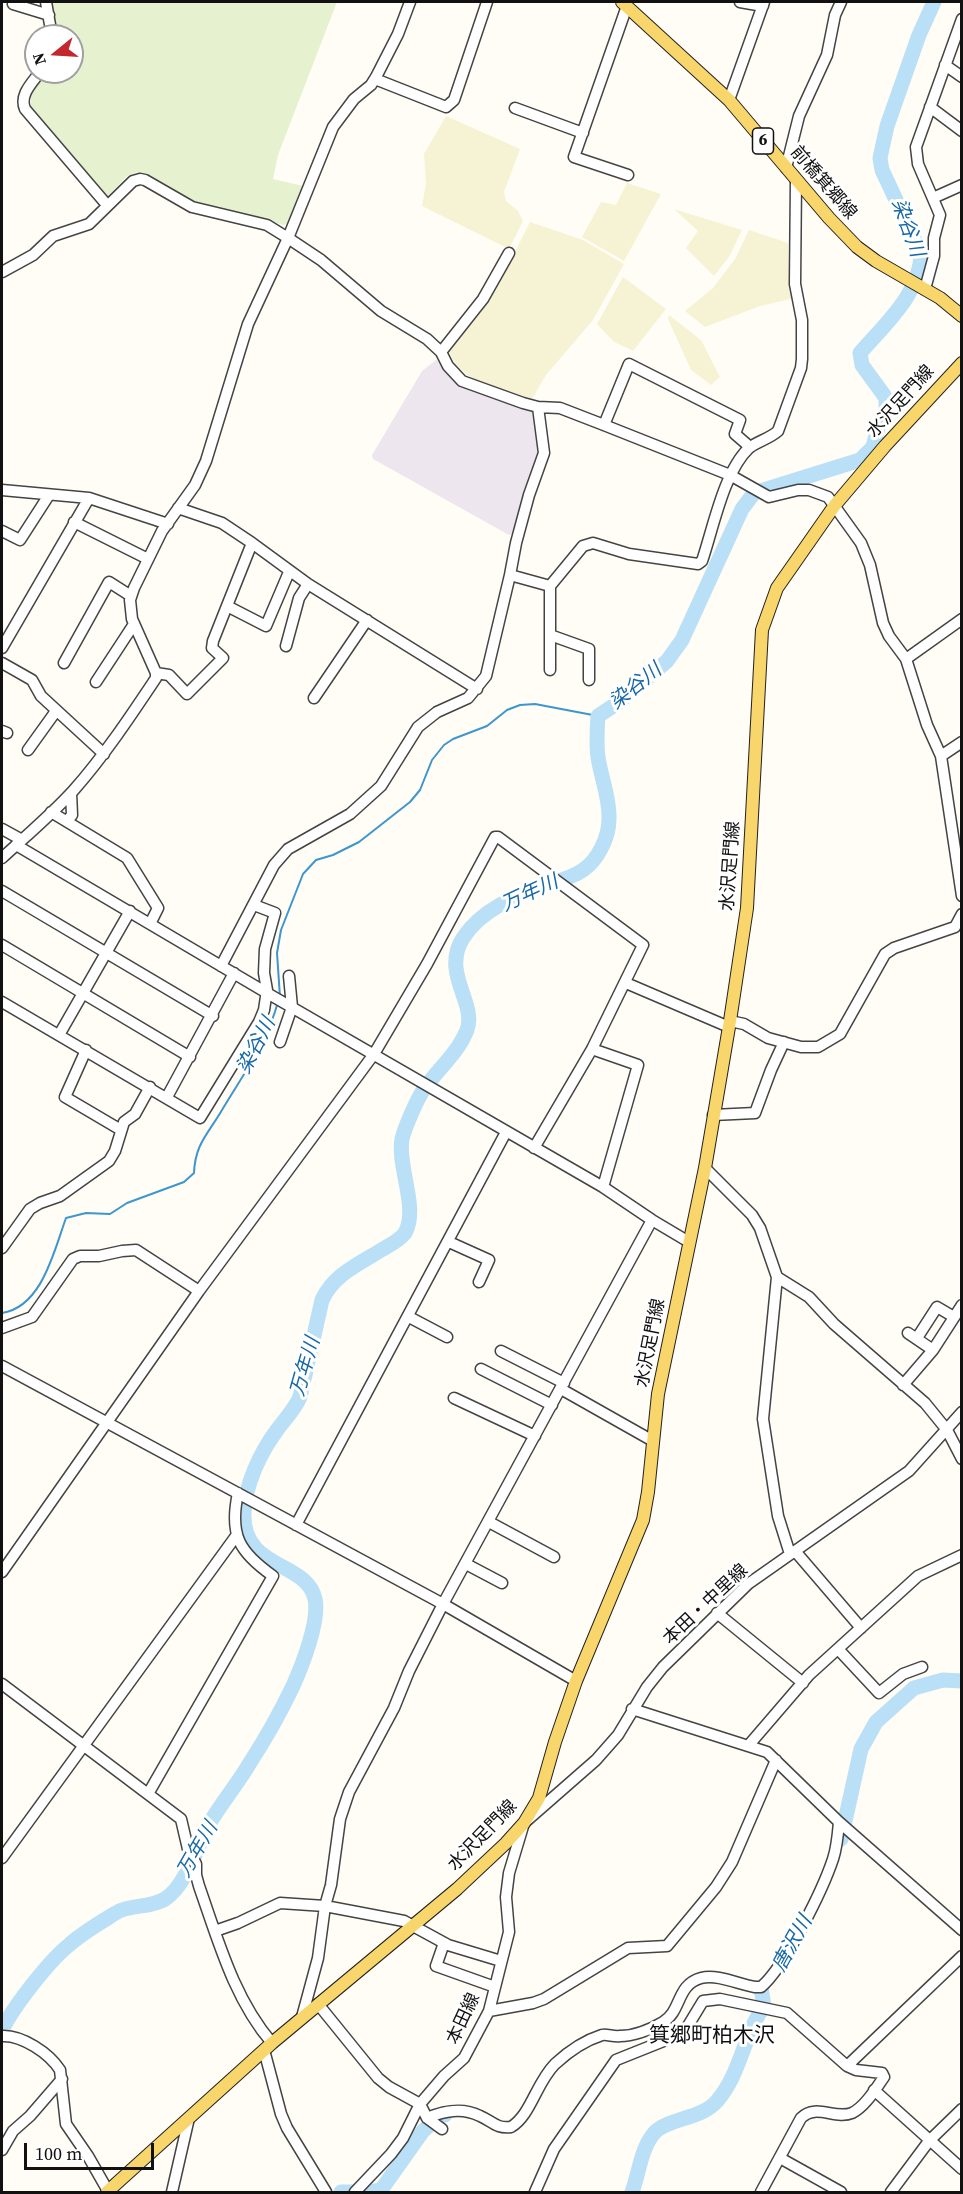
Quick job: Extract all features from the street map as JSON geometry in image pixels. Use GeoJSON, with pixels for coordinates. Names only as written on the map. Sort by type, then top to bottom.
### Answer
{"type":"FeatureCollection","features":[{"type":"Feature","properties":{"kind":"main road","name":"前橋箕郷線"},"geometry":{"type":"LineString","coordinates":[[624,4],[729,100],[856,247],[923,287],[962,316]]}},
{"type":"Feature","properties":{"kind":"main road","name":"水沢足門線"},"geometry":{"type":"LineString","coordinates":[[111,2191],[302,2017],[465,1881],[524,1823],[539,1798],[576,1681],[643,1520],[658,1394],[705,1168],[730,1024],[748,898],[762,630],[777,588],[835,505],[892,438],[962,363]]}},
{"type":"Feature","properties":{"kind":"street"},"geometry":{"type":"LineString","coordinates":[[14,2],[13,4],[49,15]]}},
{"type":"Feature","properties":{"kind":"street"},"geometry":{"type":"LineString","coordinates":[[46,2],[50,24]]}},
{"type":"Feature","properties":{"kind":"street"},"geometry":{"type":"LineString","coordinates":[[2,858],[71,793],[104,754],[156,678],[156,673],[134,624],[130,609],[131,596],[162,531],[195,485],[207,461],[248,324],[288,238],[333,127],[354,99],[375,79],[398,34],[410,2]]}},
{"type":"Feature","properties":{"kind":"street"},"geometry":{"type":"LineString","coordinates":[[375,79],[446,107],[454,100],[487,2]]}},
{"type":"Feature","properties":{"kind":"street"},"geometry":{"type":"LineString","coordinates":[[729,100],[764,4],[740,2]]}},
{"type":"Feature","properties":{"kind":"street"},"geometry":{"type":"LineString","coordinates":[[786,168],[799,116],[827,55],[841,2]]}},
{"type":"Feature","properties":{"kind":"street"},"geometry":{"type":"LineString","coordinates":[[624,4],[574,157],[628,175]]}},
{"type":"Feature","properties":{"kind":"street"},"geometry":{"type":"LineString","coordinates":[[923,287],[934,256],[934,238],[940,215],[918,164],[916,147],[962,20]]}},
{"type":"Feature","properties":{"kind":"street"},"geometry":{"type":"LineString","coordinates":[[945,65],[962,77]]}},
{"type":"Feature","properties":{"kind":"street"},"geometry":{"type":"LineString","coordinates":[[32,84],[22,103],[25,109],[107,205]]}},
{"type":"Feature","properties":{"kind":"street"},"geometry":{"type":"LineString","coordinates":[[930,107],[962,131]]}},
{"type":"Feature","properties":{"kind":"street"},"geometry":{"type":"LineString","coordinates":[[515,108],[583,133]]}},
{"type":"Feature","properties":{"kind":"street"},"geometry":{"type":"LineString","coordinates":[[2,272],[33,255],[53,236],[89,224],[133,181],[145,180],[181,202],[204,211],[267,225],[288,238],[321,260],[381,311],[427,339],[441,352],[448,366],[462,381],[538,407],[560,408],[730,475],[769,497],[798,490],[809,490],[828,497],[861,543],[870,565],[883,623],[889,636],[906,659],[927,725],[941,756],[962,896]]}},
{"type":"Feature","properties":{"kind":"street"},"geometry":{"type":"LineString","coordinates":[[550,670],[550,586],[583,546],[593,543],[629,554],[698,564],[702,561],[730,475],[750,447],[778,431],[801,368],[802,320],[795,284],[796,180]]}},
{"type":"Feature","properties":{"kind":"street"},"geometry":{"type":"LineString","coordinates":[[933,198],[962,185]]}},
{"type":"Feature","properties":{"kind":"street"},"geometry":{"type":"LineString","coordinates":[[441,352],[483,298],[509,253]]}},
{"type":"Feature","properties":{"kind":"street"},"geometry":{"type":"LineString","coordinates":[[604,425],[629,364],[740,420],[735,434],[750,447]]}},
{"type":"Feature","properties":{"kind":"street"},"geometry":{"type":"LineString","coordinates":[[221,966],[281,855],[350,814],[381,786],[418,727],[437,712],[468,698],[486,676],[518,534],[544,453],[538,407]]}},
{"type":"Feature","properties":{"kind":"street"},"geometry":{"type":"LineString","coordinates":[[2,490],[89,498],[168,525]]}},
{"type":"Feature","properties":{"kind":"street"},"geometry":{"type":"LineString","coordinates":[[2,531],[20,540],[49,495]]}},
{"type":"Feature","properties":{"kind":"street"},"geometry":{"type":"LineString","coordinates":[[2,648],[5,634],[89,498]]}},
{"type":"Feature","properties":{"kind":"street"},"geometry":{"type":"LineString","coordinates":[[178,508],[222,524],[252,543],[289,572],[477,689]]}},
{"type":"Feature","properties":{"kind":"street"},"geometry":{"type":"LineString","coordinates":[[74,522],[148,559]]}},
{"type":"Feature","properties":{"kind":"street"},"geometry":{"type":"LineString","coordinates":[[156,673],[169,675],[187,694],[223,658],[213,650],[212,645],[252,543]]}},
{"type":"Feature","properties":{"kind":"street"},"geometry":{"type":"LineString","coordinates":[[227,606],[266,626],[289,572]]}},
{"type":"Feature","properties":{"kind":"street"},"geometry":{"type":"LineString","coordinates":[[510,575],[550,586]]}},
{"type":"Feature","properties":{"kind":"street"},"geometry":{"type":"LineString","coordinates":[[64,663],[109,582],[131,596]]}},
{"type":"Feature","properties":{"kind":"street"},"geometry":{"type":"LineString","coordinates":[[286,646],[299,598],[308,584]]}},
{"type":"Feature","properties":{"kind":"street"},"geometry":{"type":"LineString","coordinates":[[906,659],[962,619]]}},
{"type":"Feature","properties":{"kind":"street"},"geometry":{"type":"LineString","coordinates":[[314,698],[368,620]]}},
{"type":"Feature","properties":{"kind":"street"},"geometry":{"type":"LineString","coordinates":[[96,682],[134,624]]}},
{"type":"Feature","properties":{"kind":"street"},"geometry":{"type":"LineString","coordinates":[[550,635],[589,649],[589,680]]}},
{"type":"Feature","properties":{"kind":"street"},"geometry":{"type":"LineString","coordinates":[[2,663],[32,680],[40,696],[104,754]]}},
{"type":"Feature","properties":{"kind":"street"},"geometry":{"type":"LineString","coordinates":[[28,750],[56,711]]}},
{"type":"Feature","properties":{"kind":"street"},"geometry":{"type":"LineString","coordinates":[[941,756],[962,742]]}},
{"type":"Feature","properties":{"kind":"street"},"geometry":{"type":"LineString","coordinates":[[67,821],[72,815],[71,793]]}},
{"type":"Feature","properties":{"kind":"street"},"geometry":{"type":"LineString","coordinates":[[51,812],[127,858],[158,908],[150,924]]}},
{"type":"Feature","properties":{"kind":"street"},"geometry":{"type":"LineString","coordinates":[[2,829],[19,843],[150,924],[603,1187],[652,1221],[689,1242]]}},
{"type":"Feature","properties":{"kind":"street"},"geometry":{"type":"LineString","coordinates":[[2,1572],[199,1291],[374,1054],[427,964],[495,837],[643,945],[592,1049],[534,1148]]}},
{"type":"Feature","properties":{"kind":"street"},"geometry":{"type":"LineString","coordinates":[[2,891],[213,1016]]}},
{"type":"Feature","properties":{"kind":"street"},"geometry":{"type":"LineString","coordinates":[[2,1002],[200,1118],[259,1022],[270,995],[263,962],[275,913],[254,905]]}},
{"type":"Feature","properties":{"kind":"street"},"geometry":{"type":"LineString","coordinates":[[59,1035],[130,911]]}},
{"type":"Feature","properties":{"kind":"street"},"geometry":{"type":"LineString","coordinates":[[626,983],[730,1024],[744,1024],[768,1038],[801,1047],[818,1047],[840,1034],[885,954],[894,948],[955,927],[962,914]]}},
{"type":"Feature","properties":{"kind":"street"},"geometry":{"type":"LineString","coordinates":[[2,945],[190,1057]]}},
{"type":"Feature","properties":{"kind":"street"},"geometry":{"type":"LineString","coordinates":[[167,1097],[213,1016],[234,973]]}},
{"type":"Feature","properties":{"kind":"street"},"geometry":{"type":"LineString","coordinates":[[280,1042],[288,1005],[289,976]]}},
{"type":"Feature","properties":{"kind":"street"},"geometry":{"type":"LineString","coordinates":[[713,1115],[755,1113],[784,1042]]}},
{"type":"Feature","properties":{"kind":"street"},"geometry":{"type":"LineString","coordinates":[[592,1049],[638,1065],[603,1187]]}},
{"type":"Feature","properties":{"kind":"street"},"geometry":{"type":"LineString","coordinates":[[86,1050],[65,1097],[121,1130]]}},
{"type":"Feature","properties":{"kind":"street"},"geometry":{"type":"LineString","coordinates":[[2,1248],[30,1209],[60,1196],[109,1161],[115,1151],[124,1122],[135,1114],[150,1087]]}},
{"type":"Feature","properties":{"kind":"street"},"geometry":{"type":"LineString","coordinates":[[296,1525],[506,1132]]}},
{"type":"Feature","properties":{"kind":"street"},"geometry":{"type":"LineString","coordinates":[[705,1168],[752,1215],[760,1228],[777,1277],[763,1419],[778,1516],[792,1553],[861,1628]]}},
{"type":"Feature","properties":{"kind":"street"},"geometry":{"type":"LineString","coordinates":[[302,2017],[318,1958],[344,1804],[361,1767],[394,1708],[409,1671],[443,1604],[652,1221]]}},
{"type":"Feature","properties":{"kind":"street"},"geometry":{"type":"LineString","coordinates":[[449,1242],[489,1260],[479,1282]]}},
{"type":"Feature","properties":{"kind":"street"},"geometry":{"type":"LineString","coordinates":[[2,1328],[32,1317],[73,1259],[80,1256],[99,1256],[136,1250],[199,1291]]}},
{"type":"Feature","properties":{"kind":"street"},"geometry":{"type":"LineString","coordinates":[[777,1277],[809,1298],[834,1324],[925,1403],[946,1430],[962,1459]]}},
{"type":"Feature","properties":{"kind":"street"},"geometry":{"type":"LineString","coordinates":[[903,1385],[933,1350],[962,1305]]}},
{"type":"Feature","properties":{"kind":"street"},"geometry":{"type":"LineString","coordinates":[[933,1350],[913,1336],[937,1307],[954,1317]]}},
{"type":"Feature","properties":{"kind":"street"},"geometry":{"type":"LineString","coordinates":[[409,1317],[447,1337]]}},
{"type":"Feature","properties":{"kind":"street"},"geometry":{"type":"LineString","coordinates":[[501,1351],[653,1440]]}},
{"type":"Feature","properties":{"kind":"street"},"geometry":{"type":"LineString","coordinates":[[2,1366],[443,1604],[576,1681]]}},
{"type":"Feature","properties":{"kind":"street"},"geometry":{"type":"LineString","coordinates":[[481,1369],[552,1406]]}},
{"type":"Feature","properties":{"kind":"street"},"geometry":{"type":"LineString","coordinates":[[454,1398],[535,1436]]}},
{"type":"Feature","properties":{"kind":"street","name":"本田・中里線"},"geometry":{"type":"LineString","coordinates":[[524,1823],[596,1760],[618,1735],[632,1709],[663,1667],[717,1613],[748,1584],[904,1475],[962,1412]]}},
{"type":"Feature","properties":{"kind":"street"},"geometry":{"type":"LineString","coordinates":[[148,1794],[273,1576],[248,1556],[236,1536],[233,1524],[238,1493]]}},
{"type":"Feature","properties":{"kind":"street"},"geometry":{"type":"LineString","coordinates":[[489,1522],[554,1557]]}},
{"type":"Feature","properties":{"kind":"street"},"geometry":{"type":"LineString","coordinates":[[2,1858],[236,1536]]}},
{"type":"Feature","properties":{"kind":"street"},"geometry":{"type":"LineString","coordinates":[[748,1746],[803,1683],[918,1576],[962,1555]]}},
{"type":"Feature","properties":{"kind":"street"},"geometry":{"type":"LineString","coordinates":[[466,1564],[502,1583]]}},
{"type":"Feature","properties":{"kind":"street"},"geometry":{"type":"LineString","coordinates":[[717,1613],[803,1683]]}},
{"type":"Feature","properties":{"kind":"street"},"geometry":{"type":"LineString","coordinates":[[838,1649],[879,1693],[903,1674],[922,1667]]}},
{"type":"Feature","properties":{"kind":"street"},"geometry":{"type":"LineString","coordinates":[[2,1684],[181,1819],[188,1850],[196,1864],[199,1886],[233,1980],[268,2047],[281,2114],[326,2193]]}},
{"type":"Feature","properties":{"kind":"street"},"geometry":{"type":"LineString","coordinates":[[632,1709],[767,1752],[841,1823],[962,1930]]}},
{"type":"Feature","properties":{"kind":"street"},"geometry":{"type":"LineString","coordinates":[[489,2011],[544,1999],[628,1947],[667,1946],[716,1887],[732,1862],[776,1760]]}},
{"type":"Feature","properties":{"kind":"street","name":"本田線"},"geometry":{"type":"LineString","coordinates":[[355,2193],[403,2138],[420,2104],[444,2076],[464,2058],[489,2011],[509,1932],[506,1897],[508,1880],[524,1823]]}},
{"type":"Feature","properties":{"kind":"street"},"geometry":{"type":"LineString","coordinates":[[428,2118],[455,2110],[479,2115],[497,2127],[511,2127],[523,2117],[546,2074],[577,2045],[603,2035],[621,2037],[639,2033],[663,2022],[674,2012],[681,1992],[699,1978],[711,1976],[762,1987],[778,1971],[828,1872],[841,1823]]}},
{"type":"Feature","properties":{"kind":"street"},"geometry":{"type":"LineString","coordinates":[[215,1931],[280,1903],[325,1906],[404,1921],[444,1943],[501,1961]]}},
{"type":"Feature","properties":{"kind":"street"},"geometry":{"type":"LineString","coordinates":[[444,1943],[436,1966],[495,1987]]}},
{"type":"Feature","properties":{"kind":"street"},"geometry":{"type":"LineString","coordinates":[[847,2066],[962,1956]]}},
{"type":"Feature","properties":{"kind":"street"},"geometry":{"type":"LineString","coordinates":[[535,2193],[554,2149],[616,2060],[676,2037],[686,2029],[703,2001],[720,1999],[787,2013],[847,2066],[856,2070],[882,2073],[884,2077],[851,2113],[845,2115],[820,2112],[806,2114],[761,2193]]}},
{"type":"Feature","properties":{"kind":"street"},"geometry":{"type":"LineString","coordinates":[[318,2004],[378,2078],[389,2087],[420,2104],[428,2118],[442,2128]]}},
{"type":"Feature","properties":{"kind":"street"},"geometry":{"type":"LineString","coordinates":[[2,2036],[19,2038],[56,2063],[62,2079],[66,2124],[111,2191]]}},
{"type":"Feature","properties":{"kind":"street"},"geometry":{"type":"LineString","coordinates":[[2,2150],[13,2131],[30,2116],[62,2079]]}},
{"type":"Feature","properties":{"kind":"street"},"geometry":{"type":"LineString","coordinates":[[874,2090],[962,2169]]}},
{"type":"Feature","properties":{"kind":"street"},"geometry":{"type":"LineString","coordinates":[[891,2193],[929,2140],[962,2109]]}},
{"type":"Feature","properties":{"kind":"street"},"geometry":{"type":"LineString","coordinates":[[172,2193],[189,2118]]}},
{"type":"Feature","properties":{"kind":"street"},"geometry":{"type":"LineString","coordinates":[[780,2157],[841,2193]]}},
{"type":"Feature","properties":{"kind":"shaded area"},"geometry":{"type":"Polygon","coordinates":[[[446,116],[520,149],[504,192],[506,201],[518,211],[523,221],[509,249],[422,206],[426,184],[424,154],[446,116]]]}},
{"type":"Feature","properties":{"kind":"shaded area"},"geometry":{"type":"Polygon","coordinates":[[[627,183],[661,194],[624,261],[582,237],[601,202],[616,205],[627,183]]]}},
{"type":"Feature","properties":{"kind":"shaded area"},"geometry":{"type":"Polygon","coordinates":[[[674,209],[742,230],[729,257],[714,276],[686,248],[698,231],[674,209]]]}},
{"type":"Feature","properties":{"kind":"shaded area"},"geometry":{"type":"Polygon","coordinates":[[[530,222],[583,240],[624,264],[593,320],[546,375],[532,399],[473,379],[456,365],[448,350],[453,347],[496,290],[530,222]]]}},
{"type":"Feature","properties":{"kind":"shaded area"},"geometry":{"type":"Polygon","coordinates":[[[749,230],[788,243],[789,276],[795,298],[760,306],[705,327],[685,311],[713,288],[735,259],[749,230]]]}},
{"type":"Feature","properties":{"kind":"shaded area"},"geometry":{"type":"Polygon","coordinates":[[[623,277],[666,309],[633,351],[614,342],[597,324],[623,277]]]}},
{"type":"Feature","properties":{"kind":"shaded area"},"geometry":{"type":"Polygon","coordinates":[[[669,315],[701,340],[720,377],[711,385],[691,370],[668,319],[669,315]]]}},
{"type":"Feature","properties":{"kind":"shaded area"},"geometry":{"type":"Polygon","coordinates":[[[436,360],[441,361],[461,385],[468,389],[533,410],[542,451],[527,483],[514,533],[509,535],[373,459],[372,455],[422,371],[436,360]]]}},
{"type":"Feature","properties":{"kind":"green space"},"geometry":{"type":"Polygon","coordinates":[[[52,2],[337,2],[278,155],[273,179],[303,186],[287,224],[283,225],[190,200],[137,172],[127,176],[108,196],[103,195],[31,109],[31,94],[38,84],[84,84],[84,24],[55,24],[52,2]]]}},
{"type":"Feature","properties":{"kind":"waterway","name":"万年川"},"geometry":{"type":"LineString","coordinates":[[2,2030],[32,1985],[73,1941],[118,1912],[127,1908],[160,1902],[173,1893],[186,1874],[211,1821],[268,1734],[297,1677],[313,1630],[315,1599],[310,1587],[300,1578],[263,1555],[253,1545],[246,1532],[244,1513],[247,1491],[254,1470],[265,1449],[300,1397],[322,1300],[327,1291],[348,1270],[400,1238],[409,1223],[410,1212],[402,1162],[402,1139],[421,1094],[453,1054],[467,1030],[468,1009],[457,975],[456,963],[457,951],[463,938],[479,919],[500,905],[583,870],[602,848],[609,819],[608,803],[597,752],[598,716],[619,702],[667,661],[682,640],[742,509],[754,493],[860,460],[873,447],[879,424],[886,414],[886,398],[862,365],[860,353],[908,295],[915,281],[921,253],[882,170],[880,158],[887,126],[919,35],[934,2]]}},
{"type":"Feature","properties":{"kind":"waterway","name":"染谷川"},"geometry":{"type":"LineString","coordinates":[[280,997],[277,953],[281,930],[303,874],[316,860],[333,855],[359,842],[410,802],[420,790],[432,760],[444,745],[453,739],[487,726],[507,710],[520,705],[535,704],[598,716]]}},
{"type":"Feature","properties":{"kind":"waterway","name":"染谷川"},"geometry":{"type":"LineString","coordinates":[[2,1313],[16,1309],[37,1289],[51,1261],[66,1218],[86,1213],[110,1214],[127,1203],[184,1182],[194,1173],[200,1147],[254,1058],[268,1031],[278,1002]]}},
{"type":"Feature","properties":{"kind":"waterway","name":"唐沢川"},"geometry":{"type":"LineString","coordinates":[[841,1839],[861,1749],[876,1722],[914,1688],[943,1680],[962,1681]]}},
{"type":"Feature","properties":{"kind":"waterway"},"geometry":{"type":"LineString","coordinates":[[632,2192],[646,2145],[655,2132],[661,2127],[711,2107],[732,2079],[751,2030],[764,2006],[761,1988]]}},
{"type":"Feature","properties":{"kind":"waterway","name":"唐沢川"},"geometry":{"type":"LineString","coordinates":[[370,2192],[381,2190],[423,2131],[441,2115],[445,2115]]}},
{"type":"Feature","properties":{"kind":"waterway","name":"唐沢川"},"geometry":{"type":"LineString","coordinates":[[341,2192],[363,2192]]}},
{"type":"Feature","properties":{"kind":"district","name":"箕郷町柏木沢"},"geometry":{"type":"Point","coordinates":[712,2037]}}]}
